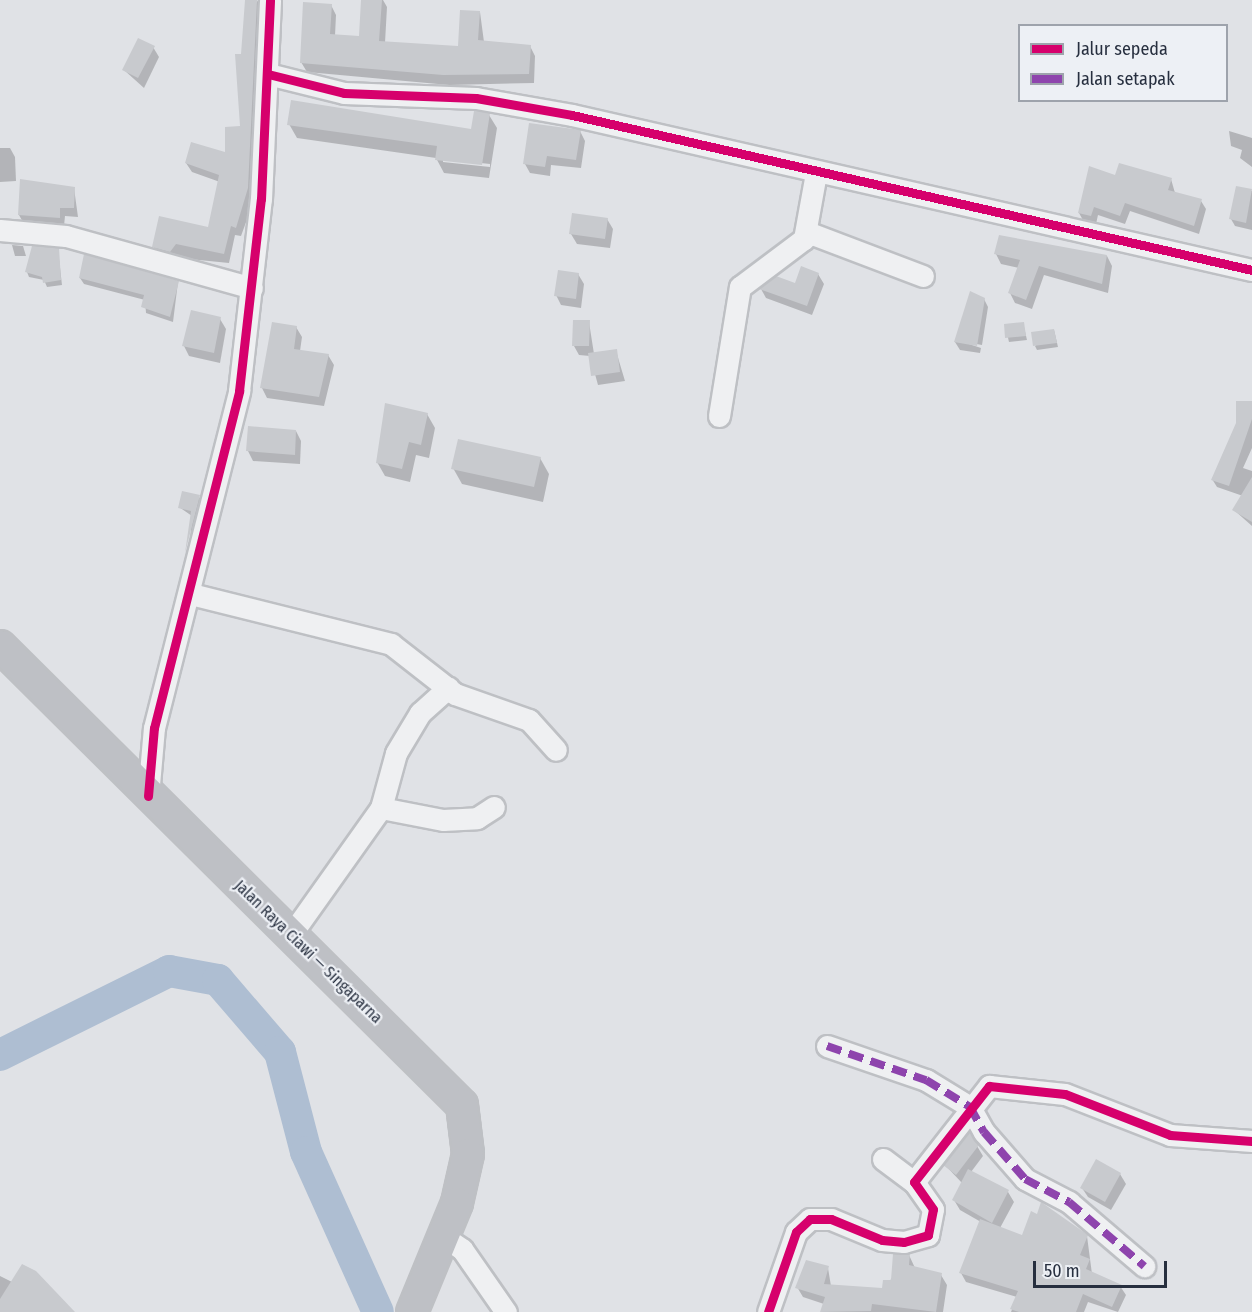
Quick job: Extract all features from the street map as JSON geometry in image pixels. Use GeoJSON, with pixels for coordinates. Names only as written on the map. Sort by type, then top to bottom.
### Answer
{"type":"FeatureCollection","features":[{"type":"Feature","properties":{"kind":"main road","name":"Jalan Raya Ciawi — Singaparna"},"geometry":{"type":"LineString","coordinates":[[0,646],[148,796],[462,1106],[468,1154],[444,1237],[412,1310]]}},
{"type":"Feature","properties":{"kind":"street"},"geometry":{"type":"LineString","coordinates":[[148,796],[154,728],[191,594],[239,391],[252,288],[268,75],[270,0]]}},
{"type":"Feature","properties":{"kind":"street"},"geometry":{"type":"LineString","coordinates":[[268,75],[344,93],[476,98],[572,115],[816,173],[1252,270]]}},
{"type":"Feature","properties":{"kind":"street"},"geometry":{"type":"LineString","coordinates":[[719,417],[740,287],[799,245],[807,232],[816,173]]}},
{"type":"Feature","properties":{"kind":"street"},"geometry":{"type":"LineString","coordinates":[[0,230],[66,236],[252,288]]}},
{"type":"Feature","properties":{"kind":"street"},"geometry":{"type":"LineString","coordinates":[[807,232],[923,276]]}},
{"type":"Feature","properties":{"kind":"street"},"geometry":{"type":"LineString","coordinates":[[191,594],[391,644],[448,688],[517,712],[556,750]]}},
{"type":"Feature","properties":{"kind":"street"},"geometry":{"type":"LineString","coordinates":[[290,936],[381,808],[396,753],[420,713],[448,688]]}},
{"type":"Feature","properties":{"kind":"street"},"geometry":{"type":"LineString","coordinates":[[381,808],[443,820],[477,818],[494,807]]}},
{"type":"Feature","properties":{"kind":"street"},"geometry":{"type":"LineString","coordinates":[[827,1046],[926,1080],[970,1107],[984,1132],[1025,1179],[1069,1202],[1144,1266]]}},
{"type":"Feature","properties":{"kind":"street"},"geometry":{"type":"LineString","coordinates":[[914,1182],[970,1107],[989,1086],[1005,1084],[1065,1094],[1170,1135],[1252,1141]]}},
{"type":"Feature","properties":{"kind":"street"},"geometry":{"type":"LineString","coordinates":[[768,1312],[796,1232],[810,1219],[831,1220],[882,1240],[904,1242],[928,1235],[933,1209],[914,1182],[883,1159]]}},
{"type":"Feature","properties":{"kind":"street"},"geometry":{"type":"LineString","coordinates":[[444,1237],[462,1249],[506,1312]]}},
{"type":"Feature","properties":{"kind":"building"},"geometry":{"type":"Polygon","coordinates":[[[245,0],[257,0],[248,188],[236,228],[231,226],[224,254],[176,244],[170,252],[152,247],[159,216],[208,227],[219,175],[185,163],[191,142],[225,152],[225,127],[240,126],[235,54],[241,54],[245,0]]]}},
{"type":"Feature","properties":{"kind":"building"},"geometry":{"type":"Polygon","coordinates":[[[361,0],[382,0],[379,41],[458,46],[460,10],[480,11],[478,40],[531,45],[529,74],[443,75],[300,63],[303,2],[332,4],[330,34],[359,36],[361,0]]]}},
{"type":"Feature","properties":{"kind":"building"},"geometry":{"type":"Polygon","coordinates":[[[138,38],[155,46],[138,78],[122,70],[138,38]]]}},
{"type":"Feature","properties":{"kind":"building"},"geometry":{"type":"Polygon","coordinates":[[[291,100],[471,129],[474,111],[490,113],[482,165],[435,160],[437,146],[287,125],[291,100]]]}},
{"type":"Feature","properties":{"kind":"building"},"geometry":{"type":"Polygon","coordinates":[[[529,123],[581,130],[576,160],[547,156],[545,167],[523,164],[529,123]]]}},
{"type":"Feature","properties":{"kind":"building"},"geometry":{"type":"Polygon","coordinates":[[[1119,163],[1172,178],[1168,190],[1202,199],[1194,226],[1125,203],[1120,216],[1094,207],[1091,216],[1078,213],[1089,166],[1115,175],[1119,163]]]}},
{"type":"Feature","properties":{"kind":"building"},"geometry":{"type":"Polygon","coordinates":[[[20,179],[75,187],[74,208],[60,208],[60,218],[18,215],[20,179]]]}},
{"type":"Feature","properties":{"kind":"building"},"geometry":{"type":"Polygon","coordinates":[[[1236,186],[1252,189],[1246,223],[1229,219],[1236,186]]]}},
{"type":"Feature","properties":{"kind":"building"},"geometry":{"type":"Polygon","coordinates":[[[572,213],[608,218],[605,239],[569,234],[572,213]]]}},
{"type":"Feature","properties":{"kind":"building"},"geometry":{"type":"Polygon","coordinates":[[[999,235],[1107,255],[1102,284],[1039,266],[1026,300],[1008,293],[1020,260],[994,254],[999,235]]]}},
{"type":"Feature","properties":{"kind":"building"},"geometry":{"type":"Polygon","coordinates":[[[32,246],[59,248],[61,280],[43,283],[42,277],[25,272],[32,246]]]}},
{"type":"Feature","properties":{"kind":"building"},"geometry":{"type":"Polygon","coordinates":[[[84,254],[179,281],[170,317],[141,307],[144,295],[79,278],[84,254]]]}},
{"type":"Feature","properties":{"kind":"building"},"geometry":{"type":"Polygon","coordinates":[[[801,266],[819,273],[807,306],[759,289],[776,276],[795,283],[801,266]]]}},
{"type":"Feature","properties":{"kind":"building"},"geometry":{"type":"Polygon","coordinates":[[[558,270],[579,273],[576,299],[554,296],[558,270]]]}},
{"type":"Feature","properties":{"kind":"building"},"geometry":{"type":"Polygon","coordinates":[[[970,291],[985,298],[977,346],[954,342],[970,291]]]}},
{"type":"Feature","properties":{"kind":"building"},"geometry":{"type":"Polygon","coordinates":[[[191,310],[221,317],[214,353],[182,346],[191,310]]]}},
{"type":"Feature","properties":{"kind":"building"},"geometry":{"type":"Polygon","coordinates":[[[573,320],[590,320],[589,346],[572,346],[573,320]]]}},
{"type":"Feature","properties":{"kind":"building"},"geometry":{"type":"Polygon","coordinates":[[[272,322],[297,326],[294,349],[329,354],[319,397],[260,388],[272,322]]]}},
{"type":"Feature","properties":{"kind":"building"},"geometry":{"type":"Polygon","coordinates":[[[1024,322],[1026,336],[1005,338],[1004,324],[1024,322]]]}},
{"type":"Feature","properties":{"kind":"building"},"geometry":{"type":"Polygon","coordinates":[[[1054,329],[1057,343],[1033,346],[1031,332],[1054,329]]]}},
{"type":"Feature","properties":{"kind":"building"},"geometry":{"type":"Polygon","coordinates":[[[617,349],[620,372],[591,376],[588,353],[617,349]]]}},
{"type":"Feature","properties":{"kind":"building"},"geometry":{"type":"Polygon","coordinates":[[[1236,401],[1252,401],[1252,419],[1229,486],[1211,480],[1236,423],[1236,401]]]}},
{"type":"Feature","properties":{"kind":"building"},"geometry":{"type":"Polygon","coordinates":[[[385,403],[428,413],[421,445],[409,442],[402,469],[376,463],[385,403]]]}},
{"type":"Feature","properties":{"kind":"building"},"geometry":{"type":"Polygon","coordinates":[[[248,426],[296,430],[295,455],[246,451],[248,426]]]}},
{"type":"Feature","properties":{"kind":"building"},"geometry":{"type":"Polygon","coordinates":[[[458,439],[541,457],[534,487],[451,469],[458,439]]]}},
{"type":"Feature","properties":{"kind":"building"},"geometry":{"type":"Polygon","coordinates":[[[1252,477],[1252,522],[1232,510],[1252,477]]]}},
{"type":"Feature","properties":{"kind":"building"},"geometry":{"type":"Polygon","coordinates":[[[182,491],[200,495],[185,553],[191,511],[178,508],[182,491]]]}},
{"type":"Feature","properties":{"kind":"building"},"geometry":{"type":"Polygon","coordinates":[[[969,1132],[979,1145],[956,1175],[943,1165],[969,1132]]]}},
{"type":"Feature","properties":{"kind":"building"},"geometry":{"type":"Polygon","coordinates":[[[1096,1159],[1121,1173],[1105,1202],[1080,1188],[1096,1159]]]}},
{"type":"Feature","properties":{"kind":"building"},"geometry":{"type":"Polygon","coordinates":[[[968,1169],[1009,1190],[992,1223],[952,1200],[968,1169]]]}},
{"type":"Feature","properties":{"kind":"building"},"geometry":{"type":"Polygon","coordinates":[[[1041,1202],[1088,1235],[1080,1255],[1090,1259],[1086,1269],[1122,1285],[1112,1307],[1083,1294],[1076,1312],[1019,1312],[1010,1309],[1018,1291],[959,1273],[980,1219],[1022,1235],[1031,1211],[1037,1214],[1041,1202]]]}},
{"type":"Feature","properties":{"kind":"building"},"geometry":{"type":"Polygon","coordinates":[[[910,1253],[909,1265],[942,1273],[936,1312],[872,1304],[871,1311],[820,1312],[825,1297],[795,1288],[806,1260],[829,1266],[824,1284],[882,1288],[883,1280],[891,1280],[893,1254],[910,1253]]]}},
{"type":"Feature","properties":{"kind":"building"},"geometry":{"type":"Polygon","coordinates":[[[22,1264],[36,1271],[75,1312],[0,1312],[0,1299],[22,1264]]]}},
{"type":"Feature","properties":{"kind":"waterway"},"geometry":{"type":"LineString","coordinates":[[0,1055],[169,971],[218,980],[280,1052],[306,1152],[378,1312]]}},
{"type":"Feature","properties":{"kind":"marked path"},"geometry":{"type":"LineString","coordinates":[[827,1046],[926,1080],[970,1107],[984,1132],[1025,1179],[1069,1202],[1144,1266]]}},
{"type":"Feature","properties":{"kind":"cycle path"},"geometry":{"type":"LineString","coordinates":[[148,796],[154,728],[239,391],[261,199],[270,0]]}},
{"type":"Feature","properties":{"kind":"cycle path"},"geometry":{"type":"LineString","coordinates":[[268,74],[344,93],[476,98],[572,115],[1252,270]]}},
{"type":"Feature","properties":{"kind":"cycle path"},"geometry":{"type":"LineString","coordinates":[[768,1312],[796,1232],[810,1219],[831,1219],[882,1240],[904,1242],[928,1235],[933,1209],[914,1182],[989,1086],[1065,1094],[1170,1135],[1252,1141]]}}]}
